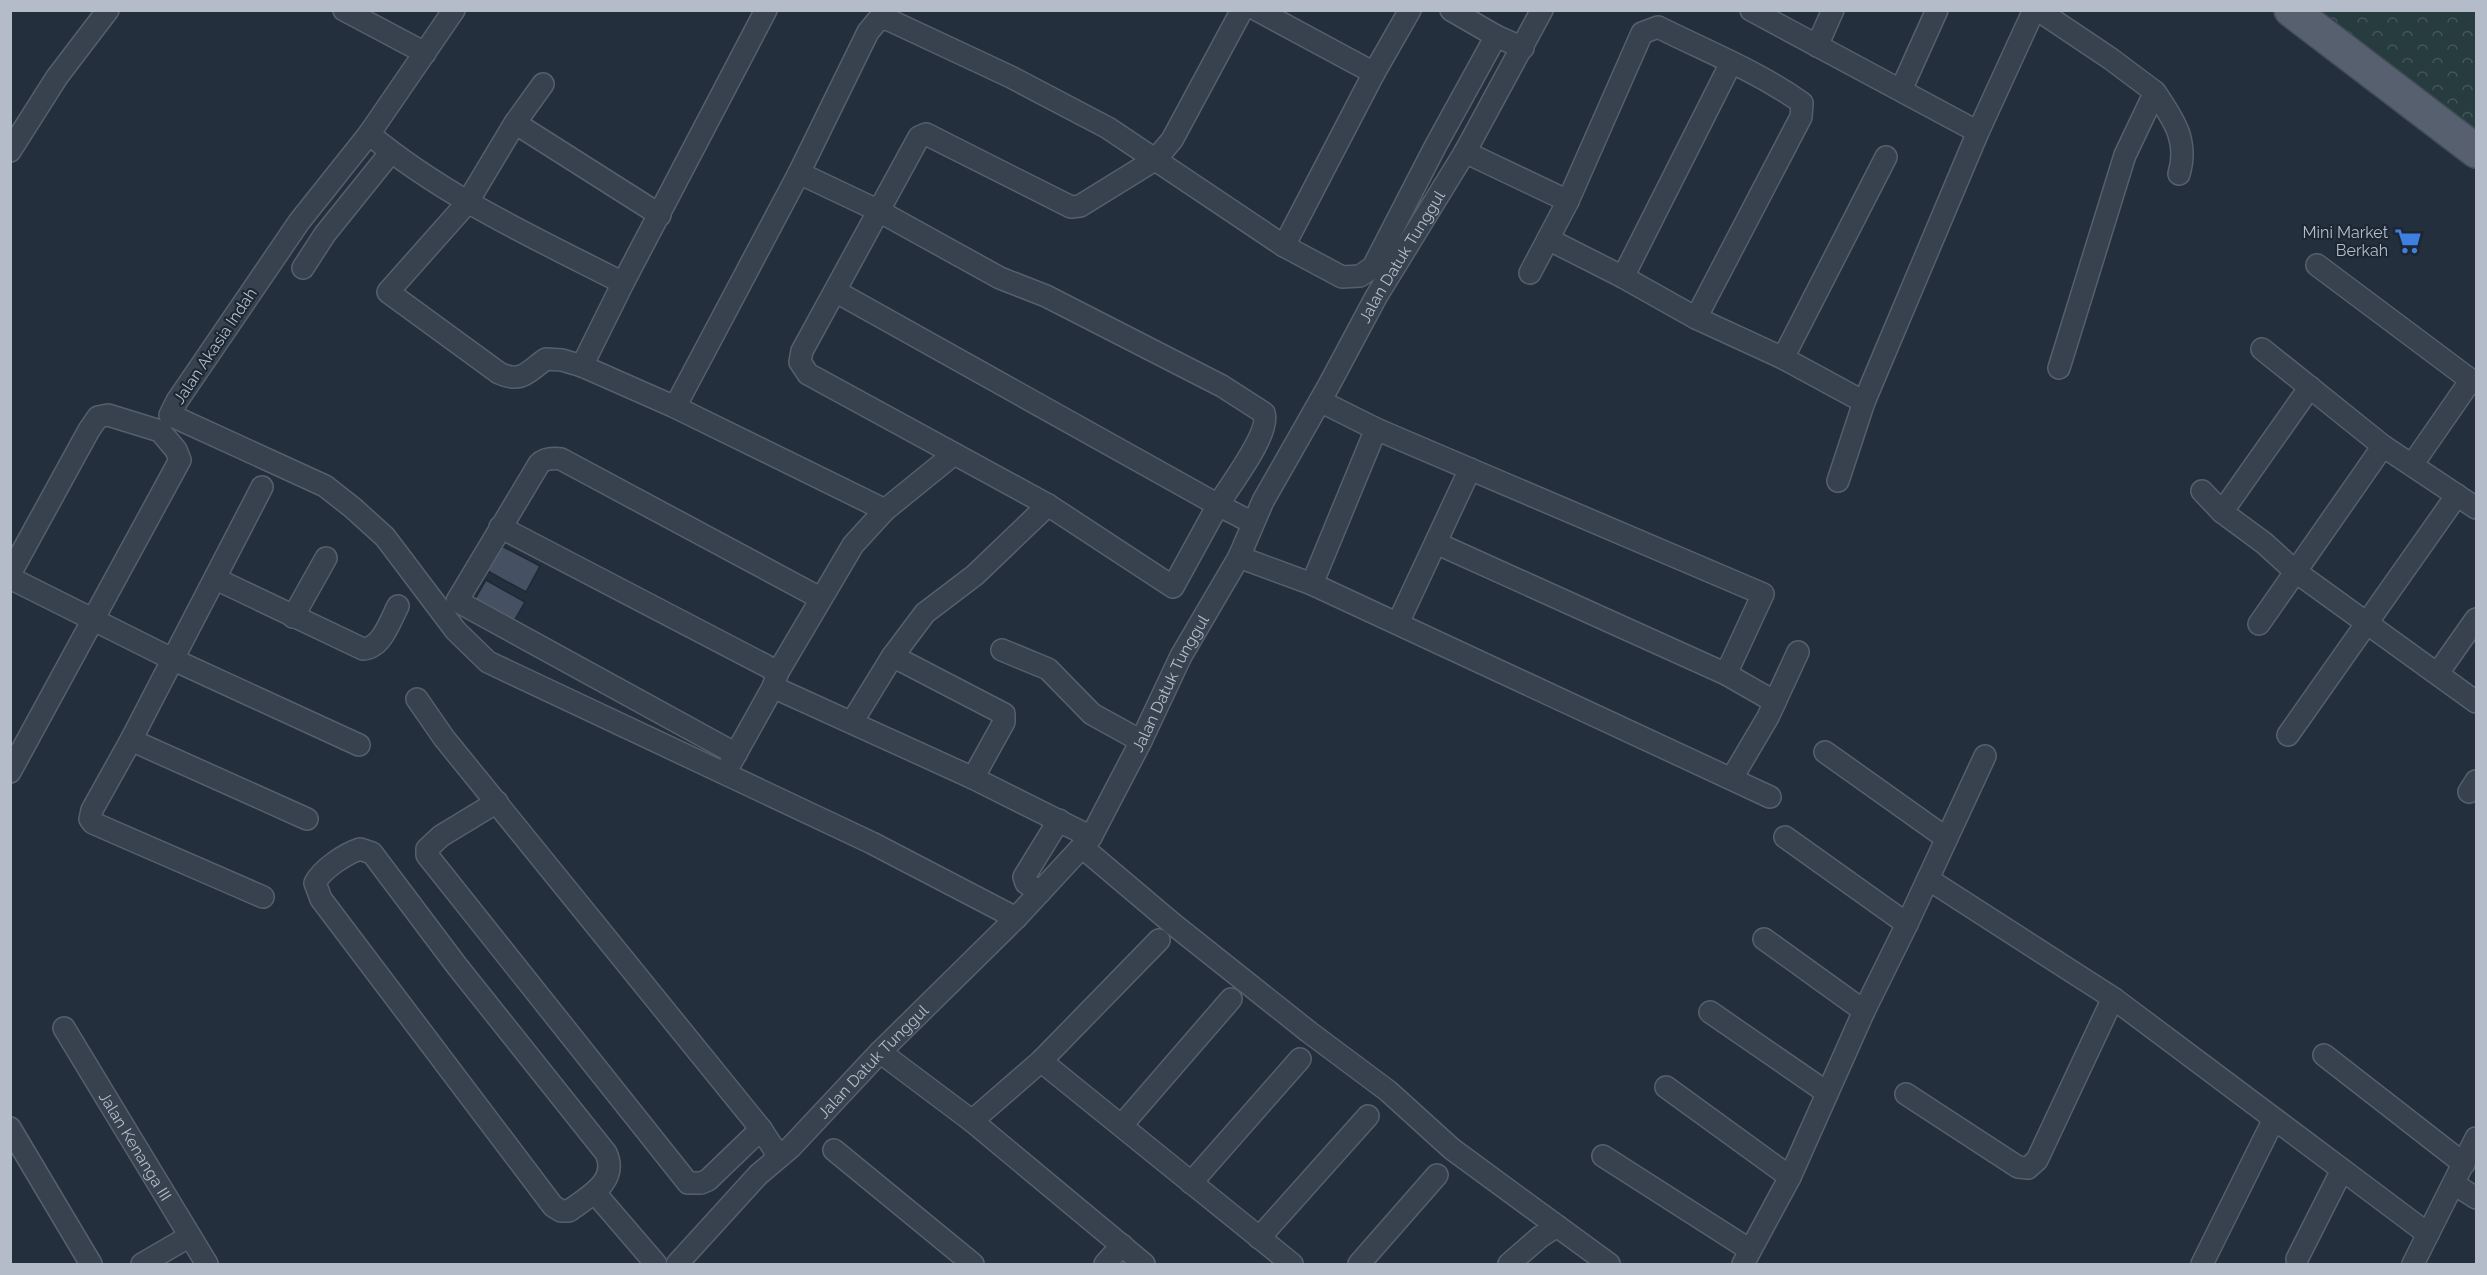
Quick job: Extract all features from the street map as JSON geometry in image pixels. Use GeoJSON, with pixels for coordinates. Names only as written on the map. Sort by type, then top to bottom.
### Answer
{"type":"FeatureCollection","features":[{"type":"Feature","properties":{"kind":"main road"},"geometry":{"type":"LineString","coordinates":[[2291,10],[2476,151]]}},
{"type":"Feature","properties":{"kind":"street"},"geometry":{"type":"LineString","coordinates":[[10,151],[57,77],[108,10]]}},
{"type":"Feature","properties":{"kind":"street"},"geometry":{"type":"LineString","coordinates":[[344,10],[425,53]]}},
{"type":"Feature","properties":{"kind":"street","name":"Jalan Akasia Indah"},"geometry":{"type":"LineString","coordinates":[[454,10],[369,134],[298,222],[177,401],[165,423],[325,486],[385,537],[456,631],[488,662],[872,843],[1017,918]]}},
{"type":"Feature","properties":{"kind":"street"},"geometry":{"type":"LineString","coordinates":[[582,366],[622,283],[660,215],[766,10]]}},
{"type":"Feature","properties":{"kind":"street"},"geometry":{"type":"LineString","coordinates":[[799,173],[877,210],[1000,278],[1046,296],[1222,386],[1264,413],[1266,420],[1261,436],[1218,505],[1173,587],[1048,505],[808,374],[800,362],[802,351],[877,210],[919,137],[926,134],[1071,207],[1080,206],[1156,159],[1172,140],[1242,10]]}},
{"type":"Feature","properties":{"kind":"street"},"geometry":{"type":"LineString","coordinates":[[1257,10],[1374,73]]}},
{"type":"Feature","properties":{"kind":"street"},"geometry":{"type":"LineString","coordinates":[[1284,246],[1374,73],[1410,10]]}},
{"type":"Feature","properties":{"kind":"street"},"geometry":{"type":"LineString","coordinates":[[1451,10],[1496,36],[1523,48]]}},
{"type":"Feature","properties":{"kind":"street","name":"Jalan Datuk Tunggul"},"geometry":{"type":"LineString","coordinates":[[677,1264],[778,1155],[791,1147],[880,1052],[1017,918],[1086,842],[1142,741],[1180,657],[1239,557],[1263,501],[1376,297],[1465,152],[1542,10]]}},
{"type":"Feature","properties":{"kind":"street"},"geometry":{"type":"LineString","coordinates":[[1751,10],[1978,132]]}},
{"type":"Feature","properties":{"kind":"street"},"geometry":{"type":"LineString","coordinates":[[1817,46],[1833,10]]}},
{"type":"Feature","properties":{"kind":"street"},"geometry":{"type":"LineString","coordinates":[[1901,90],[1937,10]]}},
{"type":"Feature","properties":{"kind":"street"},"geometry":{"type":"LineString","coordinates":[[1838,481],[1864,402],[1978,132],[2036,10],[2111,58],[2154,92],[2177,125],[2184,159],[2180,174]]}},
{"type":"Feature","properties":{"kind":"street"},"geometry":{"type":"LineString","coordinates":[[675,407],[799,173],[868,32],[879,20],[887,20],[1011,77],[1108,128],[1284,246],[1342,277],[1360,276],[1373,267],[1496,36]]}},
{"type":"Feature","properties":{"kind":"street"},"geometry":{"type":"LineString","coordinates":[[1530,273],[1568,201],[1641,33],[1658,27],[1731,63],[1802,103],[1801,117],[1696,318]]}},
{"type":"Feature","properties":{"kind":"street"},"geometry":{"type":"LineString","coordinates":[[1623,277],[1731,63]]}},
{"type":"Feature","properties":{"kind":"street"},"geometry":{"type":"LineString","coordinates":[[543,84],[515,123],[467,203],[388,292],[499,373],[511,379],[522,377],[546,359],[562,360],[582,366],[675,407],[885,510]]}},
{"type":"Feature","properties":{"kind":"street"},"geometry":{"type":"LineString","coordinates":[[2059,368],[2125,155],[2147,113],[2154,92]]}},
{"type":"Feature","properties":{"kind":"street"},"geometry":{"type":"LineString","coordinates":[[515,123],[660,215]]}},
{"type":"Feature","properties":{"kind":"street"},"geometry":{"type":"LineString","coordinates":[[369,134],[391,152],[467,203],[622,283]]}},
{"type":"Feature","properties":{"kind":"street"},"geometry":{"type":"LineString","coordinates":[[303,268],[325,234],[391,152]]}},
{"type":"Feature","properties":{"kind":"street"},"geometry":{"type":"LineString","coordinates":[[1465,152],[1568,201]]}},
{"type":"Feature","properties":{"kind":"street"},"geometry":{"type":"LineString","coordinates":[[1783,358],[1886,157]]}},
{"type":"Feature","properties":{"kind":"street"},"geometry":{"type":"LineString","coordinates":[[1548,239],[1696,318],[1783,358],[1864,402]]}},
{"type":"Feature","properties":{"kind":"street"},"geometry":{"type":"LineString","coordinates":[[2317,266],[2474,382],[2412,465]]}},
{"type":"Feature","properties":{"kind":"street"},"geometry":{"type":"LineString","coordinates":[[835,291],[1254,523]]}},
{"type":"Feature","properties":{"kind":"street"},"geometry":{"type":"LineString","coordinates":[[2262,349],[2383,446],[2476,508]]}},
{"type":"Feature","properties":{"kind":"street"},"geometry":{"type":"LineString","coordinates":[[2222,512],[2310,387]]}},
{"type":"Feature","properties":{"kind":"street"},"geometry":{"type":"LineString","coordinates":[[1320,401],[1376,429],[1763,594],[1726,674]]}},
{"type":"Feature","properties":{"kind":"street"},"geometry":{"type":"LineString","coordinates":[[10,772],[92,618],[180,460],[165,423],[108,415],[98,417],[83,440],[10,576],[92,618],[174,660],[359,745]]}},
{"type":"Feature","properties":{"kind":"street"},"geometry":{"type":"LineString","coordinates":[[1312,584],[1376,429]]}},
{"type":"Feature","properties":{"kind":"street"},"geometry":{"type":"LineString","coordinates":[[2259,624],[2383,446]]}},
{"type":"Feature","properties":{"kind":"street"},"geometry":{"type":"LineString","coordinates":[[724,774],[820,598],[853,545],[885,510],[954,454]]}},
{"type":"Feature","properties":{"kind":"street"},"geometry":{"type":"LineString","coordinates":[[736,754],[457,601],[539,464],[543,460],[561,459],[820,598]]}},
{"type":"Feature","properties":{"kind":"street"},"geometry":{"type":"LineString","coordinates":[[1398,623],[1470,469]]}},
{"type":"Feature","properties":{"kind":"street"},"geometry":{"type":"LineString","coordinates":[[262,488],[174,660],[92,810],[90,819],[93,824],[263,897]]}},
{"type":"Feature","properties":{"kind":"street"},"geometry":{"type":"LineString","coordinates":[[2202,491],[2222,512],[2264,543],[2296,572],[2476,702]]}},
{"type":"Feature","properties":{"kind":"street"},"geometry":{"type":"LineString","coordinates":[[2288,735],[2457,495]]}},
{"type":"Feature","properties":{"kind":"street"},"geometry":{"type":"LineString","coordinates":[[852,722],[892,657],[925,613],[975,575],[1048,505]]}},
{"type":"Feature","properties":{"kind":"street"},"geometry":{"type":"LineString","coordinates":[[500,527],[852,722],[1059,820],[1182,931],[1309,1032],[1388,1091],[1549,1232],[1609,1264]]}},
{"type":"Feature","properties":{"kind":"street"},"geometry":{"type":"LineString","coordinates":[[1436,543],[1726,674],[1775,702]]}},
{"type":"Feature","properties":{"kind":"street"},"geometry":{"type":"LineString","coordinates":[[1239,557],[1312,584],[1770,797]]}},
{"type":"Feature","properties":{"kind":"street"},"geometry":{"type":"LineString","coordinates":[[293,617],[326,558]]}},
{"type":"Feature","properties":{"kind":"street"},"geometry":{"type":"LineString","coordinates":[[216,579],[363,649],[369,649],[380,641],[398,606]]}},
{"type":"Feature","properties":{"kind":"street"},"geometry":{"type":"LineString","coordinates":[[2438,673],[2476,619]]}},
{"type":"Feature","properties":{"kind":"street"},"geometry":{"type":"LineString","coordinates":[[1002,650],[1048,669],[1092,714],[1142,741]]}},
{"type":"Feature","properties":{"kind":"street"},"geometry":{"type":"LineString","coordinates":[[1732,778],[1775,702],[1798,652]]}},
{"type":"Feature","properties":{"kind":"street"},"geometry":{"type":"LineString","coordinates":[[892,657],[1004,714],[1004,723],[974,778]]}},
{"type":"Feature","properties":{"kind":"street"},"geometry":{"type":"LineString","coordinates":[[417,699],[444,738],[760,1129],[778,1155]]}},
{"type":"Feature","properties":{"kind":"street"},"geometry":{"type":"LineString","coordinates":[[131,740],[307,819]]}},
{"type":"Feature","properties":{"kind":"street"},"geometry":{"type":"LineString","coordinates":[[1825,752],[1946,838]]}},
{"type":"Feature","properties":{"kind":"street"},"geometry":{"type":"LineString","coordinates":[[1603,1156],[1746,1257],[1790,1177],[1826,1092],[1985,756]]}},
{"type":"Feature","properties":{"kind":"street"},"geometry":{"type":"LineString","coordinates":[[496,802],[441,836],[427,849],[427,855],[688,1183],[701,1183],[708,1180],[760,1129]]}},
{"type":"Feature","properties":{"kind":"street"},"geometry":{"type":"LineString","coordinates":[[1040,892],[1026,883],[1024,877],[1059,820]]}},
{"type":"Feature","properties":{"kind":"street"},"geometry":{"type":"LineString","coordinates":[[1785,837],[1907,924]]}},
{"type":"Feature","properties":{"kind":"street"},"geometry":{"type":"LineString","coordinates":[[360,849],[372,853],[457,966],[606,1153],[610,1162],[606,1182],[595,1192],[569,1211],[561,1211],[553,1206],[328,910],[315,883],[319,875],[360,849]]}},
{"type":"Feature","properties":{"kind":"street"},"geometry":{"type":"LineString","coordinates":[[1928,879],[2113,998],[2428,1234]]}},
{"type":"Feature","properties":{"kind":"street"},"geometry":{"type":"LineString","coordinates":[[1764,939],[1864,1011]]}},
{"type":"Feature","properties":{"kind":"street"},"geometry":{"type":"LineString","coordinates":[[972,1121],[1041,1061],[1159,940]]}},
{"type":"Feature","properties":{"kind":"street"},"geometry":{"type":"LineString","coordinates":[[1906,1094],[2018,1167],[2028,1167],[2037,1160],[2113,998]]}},
{"type":"Feature","properties":{"kind":"street"},"geometry":{"type":"LineString","coordinates":[[1122,1125],[1232,999]]}},
{"type":"Feature","properties":{"kind":"street"},"geometry":{"type":"LineString","coordinates":[[1710,1012],[1826,1092]]}},
{"type":"Feature","properties":{"kind":"street","name":"Jalan Kenanga III"},"geometry":{"type":"LineString","coordinates":[[64,1028],[207,1264]]}},
{"type":"Feature","properties":{"kind":"street"},"geometry":{"type":"LineString","coordinates":[[880,1052],[972,1121],[1144,1264]]}},
{"type":"Feature","properties":{"kind":"street"},"geometry":{"type":"LineString","coordinates":[[2324,1055],[2464,1164]]}},
{"type":"Feature","properties":{"kind":"street"},"geometry":{"type":"LineString","coordinates":[[1191,1183],[1300,1059]]}},
{"type":"Feature","properties":{"kind":"street"},"geometry":{"type":"LineString","coordinates":[[1041,1061],[1292,1264]]}},
{"type":"Feature","properties":{"kind":"street"},"geometry":{"type":"LineString","coordinates":[[1666,1087],[1790,1177]]}},
{"type":"Feature","properties":{"kind":"street"},"geometry":{"type":"LineString","coordinates":[[1259,1238],[1368,1116]]}},
{"type":"Feature","properties":{"kind":"street"},"geometry":{"type":"LineString","coordinates":[[2202,1264],[2274,1119]]}},
{"type":"Feature","properties":{"kind":"street"},"geometry":{"type":"LineString","coordinates":[[10,1128],[92,1264]]}},
{"type":"Feature","properties":{"kind":"street"},"geometry":{"type":"LineString","coordinates":[[2413,1264],[2476,1138]]}},
{"type":"Feature","properties":{"kind":"street"},"geometry":{"type":"LineString","coordinates":[[834,1150],[973,1264]]}},
{"type":"Feature","properties":{"kind":"street"},"geometry":{"type":"LineString","coordinates":[[2296,1259],[2342,1170]]}},
{"type":"Feature","properties":{"kind":"street"},"geometry":{"type":"LineString","coordinates":[[1359,1264],[1437,1175]]}},
{"type":"Feature","properties":{"kind":"street"},"geometry":{"type":"LineString","coordinates":[[2454,1184],[2476,1198]]}},
{"type":"Feature","properties":{"kind":"street"},"geometry":{"type":"LineString","coordinates":[[595,1192],[656,1264]]}},
{"type":"Feature","properties":{"kind":"street"},"geometry":{"type":"LineString","coordinates":[[1511,1264],[1549,1232]]}},
{"type":"Feature","properties":{"kind":"street"},"geometry":{"type":"LineString","coordinates":[[142,1264],[190,1236]]}},
{"type":"Feature","properties":{"kind":"street"},"geometry":{"type":"LineString","coordinates":[[1105,1264],[1122,1245]]}},
{"type":"Feature","properties":{"kind":"green space"},"geometry":{"type":"Polygon","coordinates":[[[2291,11],[2476,11],[2476,154],[2291,11]]]}},
{"type":"Feature","properties":{"kind":"building"},"geometry":{"type":"Polygon","coordinates":[[[498,544],[540,566],[526,592],[484,569],[498,544]]]}},
{"type":"Feature","properties":{"kind":"building"},"geometry":{"type":"Polygon","coordinates":[[[486,580],[525,602],[510,628],[471,606],[486,580]]]}},
{"type":"Feature","properties":{"kind":"place","name":"Mini Market Berkah"},"geometry":{"type":"Point","coordinates":[2408,241]}}]}
